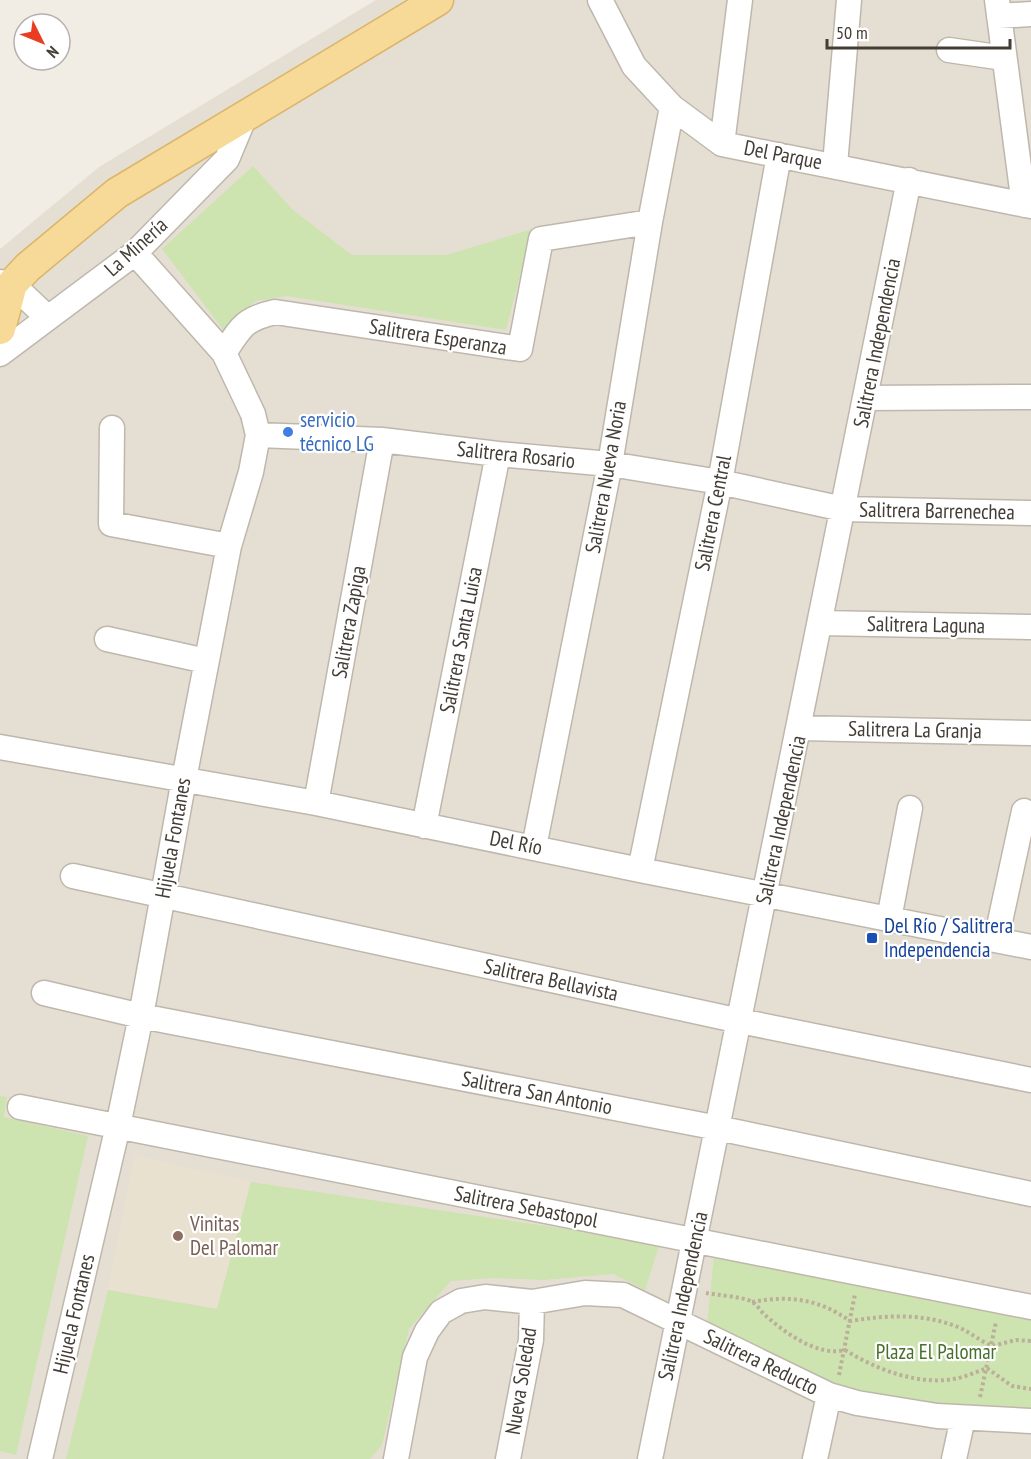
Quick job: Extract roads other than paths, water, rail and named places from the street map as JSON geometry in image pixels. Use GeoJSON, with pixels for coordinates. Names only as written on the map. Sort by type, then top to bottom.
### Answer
{"type":"FeatureCollection","features":[{"type":"Feature","properties":{"kind":"main road"},"geometry":{"type":"LineString","coordinates":[[0,329],[6,283],[117,193],[438,0]]}},
{"type":"Feature","properties":{"kind":"street","name":"Del Parque"},"geometry":{"type":"LineString","coordinates":[[600,0],[634,66],[672,107],[722,144],[835,165],[1028,206]]}},
{"type":"Feature","properties":{"kind":"street"},"geometry":{"type":"LineString","coordinates":[[722,144],[740,0]]}},
{"type":"Feature","properties":{"kind":"street"},"geometry":{"type":"LineString","coordinates":[[835,165],[849,0]]}},
{"type":"Feature","properties":{"kind":"street"},"geometry":{"type":"LineString","coordinates":[[1028,206],[998,8],[1031,14]]}},
{"type":"Feature","properties":{"kind":"street"},"geometry":{"type":"LineString","coordinates":[[949,50],[1004,58]]}},
{"type":"Feature","properties":{"kind":"street","name":"Salitrera Nueva Noria"},"geometry":{"type":"LineString","coordinates":[[534,847],[610,464],[650,222],[672,107]]}},
{"type":"Feature","properties":{"kind":"street","name":"La Minería"},"geometry":{"type":"LineString","coordinates":[[0,354],[135,253],[227,159],[245,116]]}},
{"type":"Feature","properties":{"kind":"street","name":"Salitrera Central"},"geometry":{"type":"LineString","coordinates":[[640,870],[720,482],[779,155]]}},
{"type":"Feature","properties":{"kind":"street","name":"Salitrera Independencia"},"geometry":{"type":"LineString","coordinates":[[650,1459],[800,728],[909,180]]}},
{"type":"Feature","properties":{"kind":"street","name":"Salitrera Esperanza"},"geometry":{"type":"LineString","coordinates":[[224,352],[247,321],[275,312],[520,349],[541,239],[650,222]]}},
{"type":"Feature","properties":{"kind":"street","name":"Hijuela Fontanes"},"geometry":{"type":"LineString","coordinates":[[40,1459],[118,1126],[141,1016],[183,779],[229,546],[251,472],[258,435],[253,414],[224,352],[135,253]]}},
{"type":"Feature","properties":{"kind":"street"},"geometry":{"type":"LineString","coordinates":[[6,283],[48,318]]}},
{"type":"Feature","properties":{"kind":"street"},"geometry":{"type":"LineString","coordinates":[[866,398],[1031,397]]}},
{"type":"Feature","properties":{"kind":"street"},"geometry":{"type":"LineString","coordinates":[[112,428],[111,524],[229,546]]}},
{"type":"Feature","properties":{"kind":"street","name":"Salitrera Rosario"},"geometry":{"type":"LineString","coordinates":[[258,435],[382,440],[610,464],[720,482],[843,509]]}},
{"type":"Feature","properties":{"kind":"street","name":"Salitrera Zapiga"},"geometry":{"type":"LineString","coordinates":[[316,803],[382,440]]}},
{"type":"Feature","properties":{"kind":"street","name":"Salitrera Santa Luisa"},"geometry":{"type":"LineString","coordinates":[[424,826],[498,454]]}},
{"type":"Feature","properties":{"kind":"street","name":"Salitrera Barrenechea"},"geometry":{"type":"LineString","coordinates":[[843,509],[1031,513]]}},
{"type":"Feature","properties":{"kind":"street","name":"Salitrera Laguna"},"geometry":{"type":"LineString","coordinates":[[821,623],[1031,627]]}},
{"type":"Feature","properties":{"kind":"street"},"geometry":{"type":"LineString","coordinates":[[107,639],[206,661]]}},
{"type":"Feature","properties":{"kind":"street","name":"Salitrera La Granja"},"geometry":{"type":"LineString","coordinates":[[800,728],[1031,733]]}},
{"type":"Feature","properties":{"kind":"street","name":"Del Río"},"geometry":{"type":"LineString","coordinates":[[0,747],[316,803],[1031,947]]}},
{"type":"Feature","properties":{"kind":"street"},"geometry":{"type":"LineString","coordinates":[[889,919],[910,808]]}},
{"type":"Feature","properties":{"kind":"street"},"geometry":{"type":"LineString","coordinates":[[996,940],[1024,811]]}},
{"type":"Feature","properties":{"kind":"street","name":"Salitrera Bellavista"},"geometry":{"type":"LineString","coordinates":[[73,876],[740,1021],[1031,1080]]}},
{"type":"Feature","properties":{"kind":"street","name":"Salitrera San Antonio"},"geometry":{"type":"LineString","coordinates":[[44,993],[141,1016],[718,1128],[1031,1194]]}},
{"type":"Feature","properties":{"kind":"street","name":"Salitrera Sebastopol"},"geometry":{"type":"LineString","coordinates":[[20,1107],[1031,1307]]}},
{"type":"Feature","properties":{"kind":"street","name":"Salitrera Reducto"},"geometry":{"type":"LineString","coordinates":[[396,1459],[415,1357],[427,1331],[441,1312],[461,1301],[485,1297],[532,1302],[585,1293],[623,1295],[831,1396],[857,1403],[926,1414],[1031,1421]]}},
{"type":"Feature","properties":{"kind":"street","name":"Nueva Soledad"},"geometry":{"type":"LineString","coordinates":[[508,1459],[531,1340],[532,1302]]}},
{"type":"Feature","properties":{"kind":"street"},"geometry":{"type":"LineString","coordinates":[[815,1459],[831,1396]]}},
{"type":"Feature","properties":{"kind":"street"},"geometry":{"type":"LineString","coordinates":[[954,1459],[969,1418]]}},
{"type":"Feature","properties":{"kind":"place","name":"servicio técnico LG"},"geometry":{"type":"Point","coordinates":[288,432]}},
{"type":"Feature","properties":{"kind":"place","name":"Del Río / Salitrera Independencia"},"geometry":{"type":"Point","coordinates":[872,938]}},
{"type":"Feature","properties":{"kind":"place","name":"Vinitas Del Palomar"},"geometry":{"type":"Point","coordinates":[178,1236]}},
{"type":"Feature","properties":{"kind":"park label","name":"Plaza El Palomar"},"geometry":{"type":"Point","coordinates":[936,1352]}}]}
